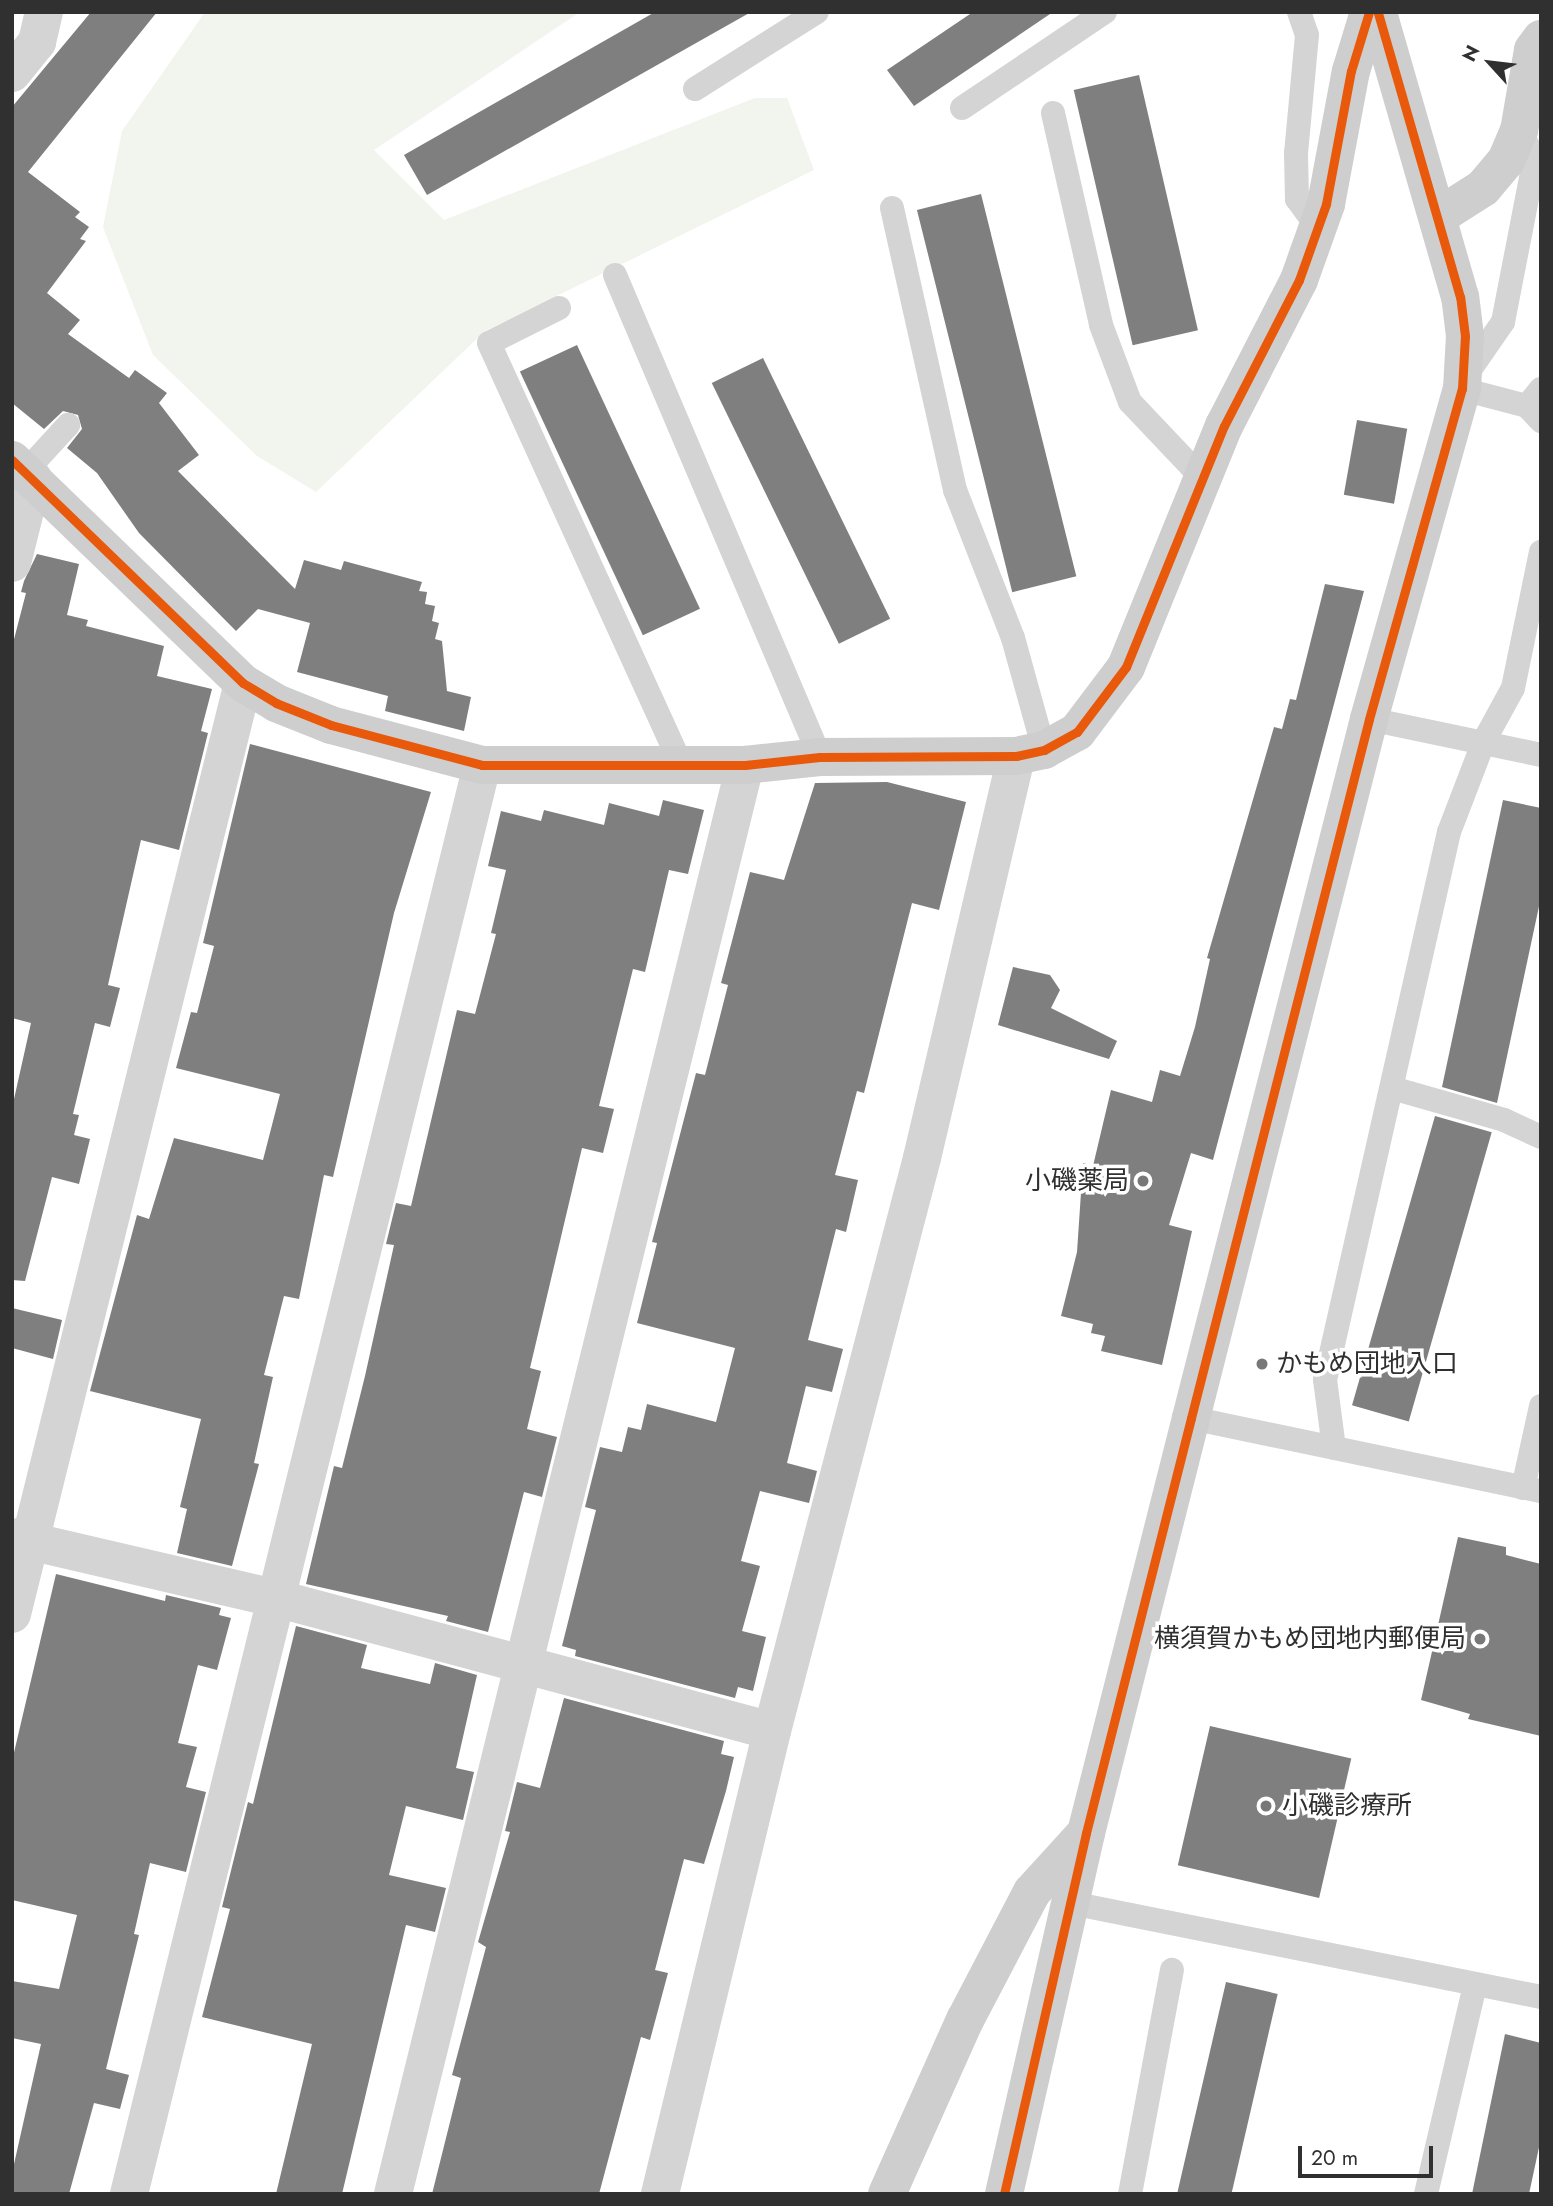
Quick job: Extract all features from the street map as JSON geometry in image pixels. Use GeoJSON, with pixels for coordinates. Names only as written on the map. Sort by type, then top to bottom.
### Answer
{"type":"FeatureCollection","features":[{"type":"Feature","properties":{"kind":"street"},"geometry":{"type":"LineString","coordinates":[[12,73],[37,42],[44,12]]}},
{"type":"Feature","properties":{"kind":"street"},"geometry":{"type":"LineString","coordinates":[[24,470],[243,683],[276,703],[331,725],[482,765],[745,765],[820,757],[1030,753],[1077,732],[1126,667],[1202,478],[1299,280],[1319,229],[1351,71],[1369,12]]}},
{"type":"Feature","properties":{"kind":"street"},"geometry":{"type":"LineString","coordinates":[[1004,2194],[1086,1833],[1191,1418],[1369,719],[1462,386],[1465,336],[1439,216],[1378,12]]}},
{"type":"Feature","properties":{"kind":"street"},"geometry":{"type":"LineString","coordinates":[[1439,216],[1483,188],[1506,162],[1519,131],[1533,50],[1541,39]]}},
{"type":"Feature","properties":{"kind":"street"},"geometry":{"type":"LineString","coordinates":[[12,563],[24,470]]}},
{"type":"Feature","properties":{"kind":"street"},"geometry":{"type":"LineString","coordinates":[[12,1614],[21,1539],[243,683]]}},
{"type":"Feature","properties":{"kind":"street"},"geometry":{"type":"LineString","coordinates":[[660,2194],[772,1731],[1030,753]]}},
{"type":"Feature","properties":{"kind":"street"},"geometry":{"type":"LineString","coordinates":[[129,2194],[279,1600],[482,765]]}},
{"type":"Feature","properties":{"kind":"street"},"geometry":{"type":"LineString","coordinates":[[393,2194],[745,765]]}},
{"type":"Feature","properties":{"kind":"street"},"geometry":{"type":"LineString","coordinates":[[21,1539],[525,1662],[772,1731]]}},
{"type":"Feature","properties":{"kind":"street"},"geometry":{"type":"LineString","coordinates":[[887,2194],[965,2020],[1032,1892],[1086,1833]]}},
{"type":"Feature","properties":{"kind":"lane"},"geometry":{"type":"LineString","coordinates":[[695,89],[817,12]]}},
{"type":"Feature","properties":{"kind":"lane"},"geometry":{"type":"LineString","coordinates":[[962,108],[1105,12]]}},
{"type":"Feature","properties":{"kind":"lane"},"geometry":{"type":"LineString","coordinates":[[1299,12],[1307,35],[1296,153],[1297,199],[1319,229]]}},
{"type":"Feature","properties":{"kind":"lane"},"geometry":{"type":"LineString","coordinates":[[1053,113],[1101,325],[1129,401],[1202,478]]}},
{"type":"Feature","properties":{"kind":"lane"},"geometry":{"type":"LineString","coordinates":[[1519,131],[1535,157],[1503,322],[1462,386],[1536,405]]}},
{"type":"Feature","properties":{"kind":"lane"},"geometry":{"type":"LineString","coordinates":[[892,208],[955,490],[1013,638],[1030,753]]}},
{"type":"Feature","properties":{"kind":"lane"},"geometry":{"type":"LineString","coordinates":[[615,275],[820,757]]}},
{"type":"Feature","properties":{"kind":"lane"},"geometry":{"type":"LineString","coordinates":[[559,307],[489,343],[681,764]]}},
{"type":"Feature","properties":{"kind":"lane"},"geometry":{"type":"LineString","coordinates":[[24,470],[68,425]]}},
{"type":"Feature","properties":{"kind":"lane"},"geometry":{"type":"LineString","coordinates":[[1334,1448],[1325,1380],[1448,832],[1484,741],[1513,688],[1541,552]]}},
{"type":"Feature","properties":{"kind":"lane"},"geometry":{"type":"LineString","coordinates":[[1369,719],[1541,755]]}},
{"type":"Feature","properties":{"kind":"lane"},"geometry":{"type":"LineString","coordinates":[[1392,1088],[1504,1120],[1541,1137]]}},
{"type":"Feature","properties":{"kind":"lane"},"geometry":{"type":"LineString","coordinates":[[1191,1418],[1532,1489],[1541,1406]]}},
{"type":"Feature","properties":{"kind":"lane"},"geometry":{"type":"LineString","coordinates":[[1070,1903],[1541,1997]]}},
{"type":"Feature","properties":{"kind":"lane"},"geometry":{"type":"LineString","coordinates":[[1130,2194],[1172,1970]]}},
{"type":"Feature","properties":{"kind":"lane"},"geometry":{"type":"LineString","coordinates":[[1426,2194],[1475,1985]]}},
{"type":"Feature","properties":{"kind":"shaded area"},"geometry":{"type":"Polygon","coordinates":[[[210,12],[580,12],[374,150],[444,220],[755,98],[787,98],[814,170],[485,331],[316,492],[257,456],[153,355],[103,227],[122,131],[203,15],[210,12]]]}},
{"type":"Feature","properties":{"kind":"building"},"geometry":{"type":"Polygon","coordinates":[[[91,12],[157,12],[28,172],[80,212],[75,217],[89,227],[80,239],[86,241],[47,293],[80,320],[68,334],[129,378],[135,370],[167,393],[159,403],[199,455],[178,471],[295,589],[304,560],[341,570],[344,561],[422,582],[419,591],[427,592],[425,604],[435,606],[432,621],[439,623],[435,639],[442,641],[447,691],[471,697],[464,731],[385,711],[388,696],[297,672],[310,623],[258,609],[236,631],[139,533],[97,473],[67,448],[82,429],[78,415],[63,411],[44,429],[12,403],[12,107],[91,12]]]}},
{"type":"Feature","properties":{"kind":"building"},"geometry":{"type":"Polygon","coordinates":[[[655,12],[751,12],[427,195],[404,155],[655,12]]]}},
{"type":"Feature","properties":{"kind":"building"},"geometry":{"type":"Polygon","coordinates":[[[973,12],[1053,12],[914,106],[887,70],[973,12]]]}},
{"type":"Feature","properties":{"kind":"building"},"geometry":{"type":"Polygon","coordinates":[[[1139,75],[1198,330],[1133,345],[1074,90],[1139,75]]]}},
{"type":"Feature","properties":{"kind":"building"},"geometry":{"type":"Polygon","coordinates":[[[981,194],[1076,576],[1012,592],[917,210],[981,194]]]}},
{"type":"Feature","properties":{"kind":"building"},"geometry":{"type":"Polygon","coordinates":[[[577,345],[700,609],[643,635],[520,372],[577,345]]]}},
{"type":"Feature","properties":{"kind":"building"},"geometry":{"type":"Polygon","coordinates":[[[763,358],[890,619],[839,644],[712,383],[763,358]]]}},
{"type":"Feature","properties":{"kind":"building"},"geometry":{"type":"Polygon","coordinates":[[[1357,420],[1407,429],[1394,504],[1344,495],[1357,420]]]}},
{"type":"Feature","properties":{"kind":"building"},"geometry":{"type":"Polygon","coordinates":[[[37,554],[79,564],[67,615],[88,620],[86,626],[164,646],[157,676],[212,689],[201,731],[208,733],[179,850],[141,840],[108,985],[120,988],[110,1027],[95,1023],[73,1114],[79,1115],[74,1135],[90,1139],[79,1184],[52,1177],[25,1281],[12,1280],[12,1108],[31,1023],[12,1018],[12,647],[26,593],[21,592],[37,554]]]}},
{"type":"Feature","properties":{"kind":"building"},"geometry":{"type":"Polygon","coordinates":[[[1325,584],[1364,591],[1213,1160],[1191,1153],[1169,1225],[1192,1231],[1162,1365],[1101,1351],[1105,1336],[1091,1333],[1093,1324],[1061,1316],[1077,1252],[1083,1163],[1093,1166],[1111,1090],[1152,1102],[1160,1070],[1180,1076],[1195,1027],[1210,959],[1207,958],[1274,727],[1282,729],[1290,699],[1296,700],[1325,584]]]}},
{"type":"Feature","properties":{"kind":"building"},"geometry":{"type":"Polygon","coordinates":[[[250,744],[431,792],[394,913],[333,1177],[324,1175],[299,1299],[284,1296],[264,1375],[273,1377],[254,1463],[259,1464],[232,1566],[177,1553],[187,1509],[180,1507],[201,1419],[90,1391],[137,1215],[149,1219],[174,1138],[263,1160],[280,1094],[176,1068],[191,1012],[197,1013],[214,946],[203,943],[250,744]]]}},
{"type":"Feature","properties":{"kind":"building"},"geometry":{"type":"Polygon","coordinates":[[[887,782],[966,802],[939,910],[912,903],[864,1093],[857,1091],[835,1175],[858,1180],[846,1232],[836,1229],[808,1340],[843,1349],[832,1392],[806,1386],[787,1463],[817,1471],[809,1503],[760,1491],[741,1561],[760,1566],[742,1631],[766,1637],[753,1691],[738,1687],[735,1698],[575,1656],[576,1650],[562,1646],[596,1510],[585,1507],[600,1447],[622,1452],[628,1427],[641,1430],[647,1404],[716,1422],[735,1348],[637,1323],[657,1243],[652,1242],[696,1073],[705,1075],[728,985],[721,983],[750,872],[784,880],[815,783],[887,782]]]}},
{"type":"Feature","properties":{"kind":"building"},"geometry":{"type":"Polygon","coordinates":[[[663,800],[704,810],[688,874],[669,870],[645,972],[633,969],[599,1106],[614,1109],[603,1153],[582,1148],[530,1368],[541,1371],[527,1429],[557,1437],[542,1497],[524,1492],[488,1632],[446,1621],[448,1616],[306,1584],[334,1466],[342,1468],[365,1376],[394,1245],[386,1244],[396,1203],[411,1206],[457,1010],[475,1014],[496,934],[491,933],[506,870],[488,866],[501,811],[541,821],[544,810],[604,825],[609,803],[659,816],[663,800]]]}},
{"type":"Feature","properties":{"kind":"building"},"geometry":{"type":"Polygon","coordinates":[[[1503,800],[1541,808],[1541,897],[1497,1103],[1442,1087],[1503,800]]]}},
{"type":"Feature","properties":{"kind":"building"},"geometry":{"type":"Polygon","coordinates":[[[1013,967],[1050,975],[1060,990],[1051,1008],[1117,1041],[1109,1059],[998,1025],[1013,967]]]}},
{"type":"Feature","properties":{"kind":"building"},"geometry":{"type":"Polygon","coordinates":[[[1435,1116],[1492,1132],[1409,1422],[1352,1405],[1435,1116]]]}},
{"type":"Feature","properties":{"kind":"building"},"geometry":{"type":"Polygon","coordinates":[[[12,1308],[62,1320],[53,1359],[12,1348],[12,1308]]]}},
{"type":"Feature","properties":{"kind":"building"},"geometry":{"type":"Polygon","coordinates":[[[1458,1537],[1506,1547],[1506,1555],[1541,1564],[1541,1736],[1468,1719],[1470,1714],[1421,1700],[1458,1537]]]}},
{"type":"Feature","properties":{"kind":"building"},"geometry":{"type":"Polygon","coordinates":[[[56,1574],[165,1601],[166,1595],[221,1608],[219,1615],[231,1618],[217,1670],[198,1665],[178,1743],[197,1747],[186,1787],[206,1792],[186,1872],[150,1863],[134,1934],[139,1935],[106,2069],[129,2075],[120,2109],[94,2103],[69,2194],[12,2194],[12,2173],[41,2044],[12,2038],[12,1981],[59,1989],[77,1915],[12,1900],[12,1761],[56,1574]]]}},
{"type":"Feature","properties":{"kind":"building"},"geometry":{"type":"Polygon","coordinates":[[[296,1626],[367,1645],[361,1668],[430,1684],[435,1663],[477,1675],[456,1768],[474,1772],[463,1820],[406,1806],[389,1875],[446,1888],[435,1932],[406,1925],[342,2194],[276,2194],[312,2044],[202,2017],[230,1909],[222,1907],[248,1802],[253,1804],[296,1626]]]}},
{"type":"Feature","properties":{"kind":"building"},"geometry":{"type":"Polygon","coordinates":[[[564,1698],[724,1741],[721,1754],[734,1757],[726,1791],[704,1864],[684,1859],[655,1970],[668,1973],[650,2040],[641,2037],[599,2194],[432,2194],[461,2078],[452,2075],[486,1947],[478,1942],[510,1832],[505,1831],[517,1782],[540,1788],[564,1698]]]}},
{"type":"Feature","properties":{"kind":"building"},"geometry":{"type":"Polygon","coordinates":[[[1210,1726],[1351,1759],[1319,1898],[1178,1865],[1210,1726]]]}},
{"type":"Feature","properties":{"kind":"building"},"geometry":{"type":"Polygon","coordinates":[[[1226,1982],[1278,1994],[1231,2194],[1177,2193],[1226,1982]]]}},
{"type":"Feature","properties":{"kind":"building"},"geometry":{"type":"Polygon","coordinates":[[[1505,2034],[1541,2043],[1541,2138],[1529,2194],[1472,2194],[1505,2034]]]}},
{"type":"Feature","properties":{"kind":"cycle path"},"geometry":{"type":"LineString","coordinates":[[12,460],[243,683],[276,703],[331,725],[482,765],[745,765],[820,757],[1016,756],[1044,750],[1077,732],[1126,667],[1224,426],[1299,280],[1326,204],[1351,71],[1369,12]]}},
{"type":"Feature","properties":{"kind":"cycle path"},"geometry":{"type":"LineString","coordinates":[[1004,2194],[1086,1833],[1191,1418],[1369,719],[1462,389],[1465,336],[1460,297],[1378,12]]}},
{"type":"Feature","properties":{"kind":"place","name":"小磯薬局"},"geometry":{"type":"Point","coordinates":[1143,1181]}},
{"type":"Feature","properties":{"kind":"place","name":"かもめ団地入口"},"geometry":{"type":"Point","coordinates":[1262,1364]}},
{"type":"Feature","properties":{"kind":"place","name":"横須賀かもめ団地内郵便局"},"geometry":{"type":"Point","coordinates":[1480,1639]}},
{"type":"Feature","properties":{"kind":"place","name":"小磯診療所"},"geometry":{"type":"Point","coordinates":[1266,1806]}}]}
